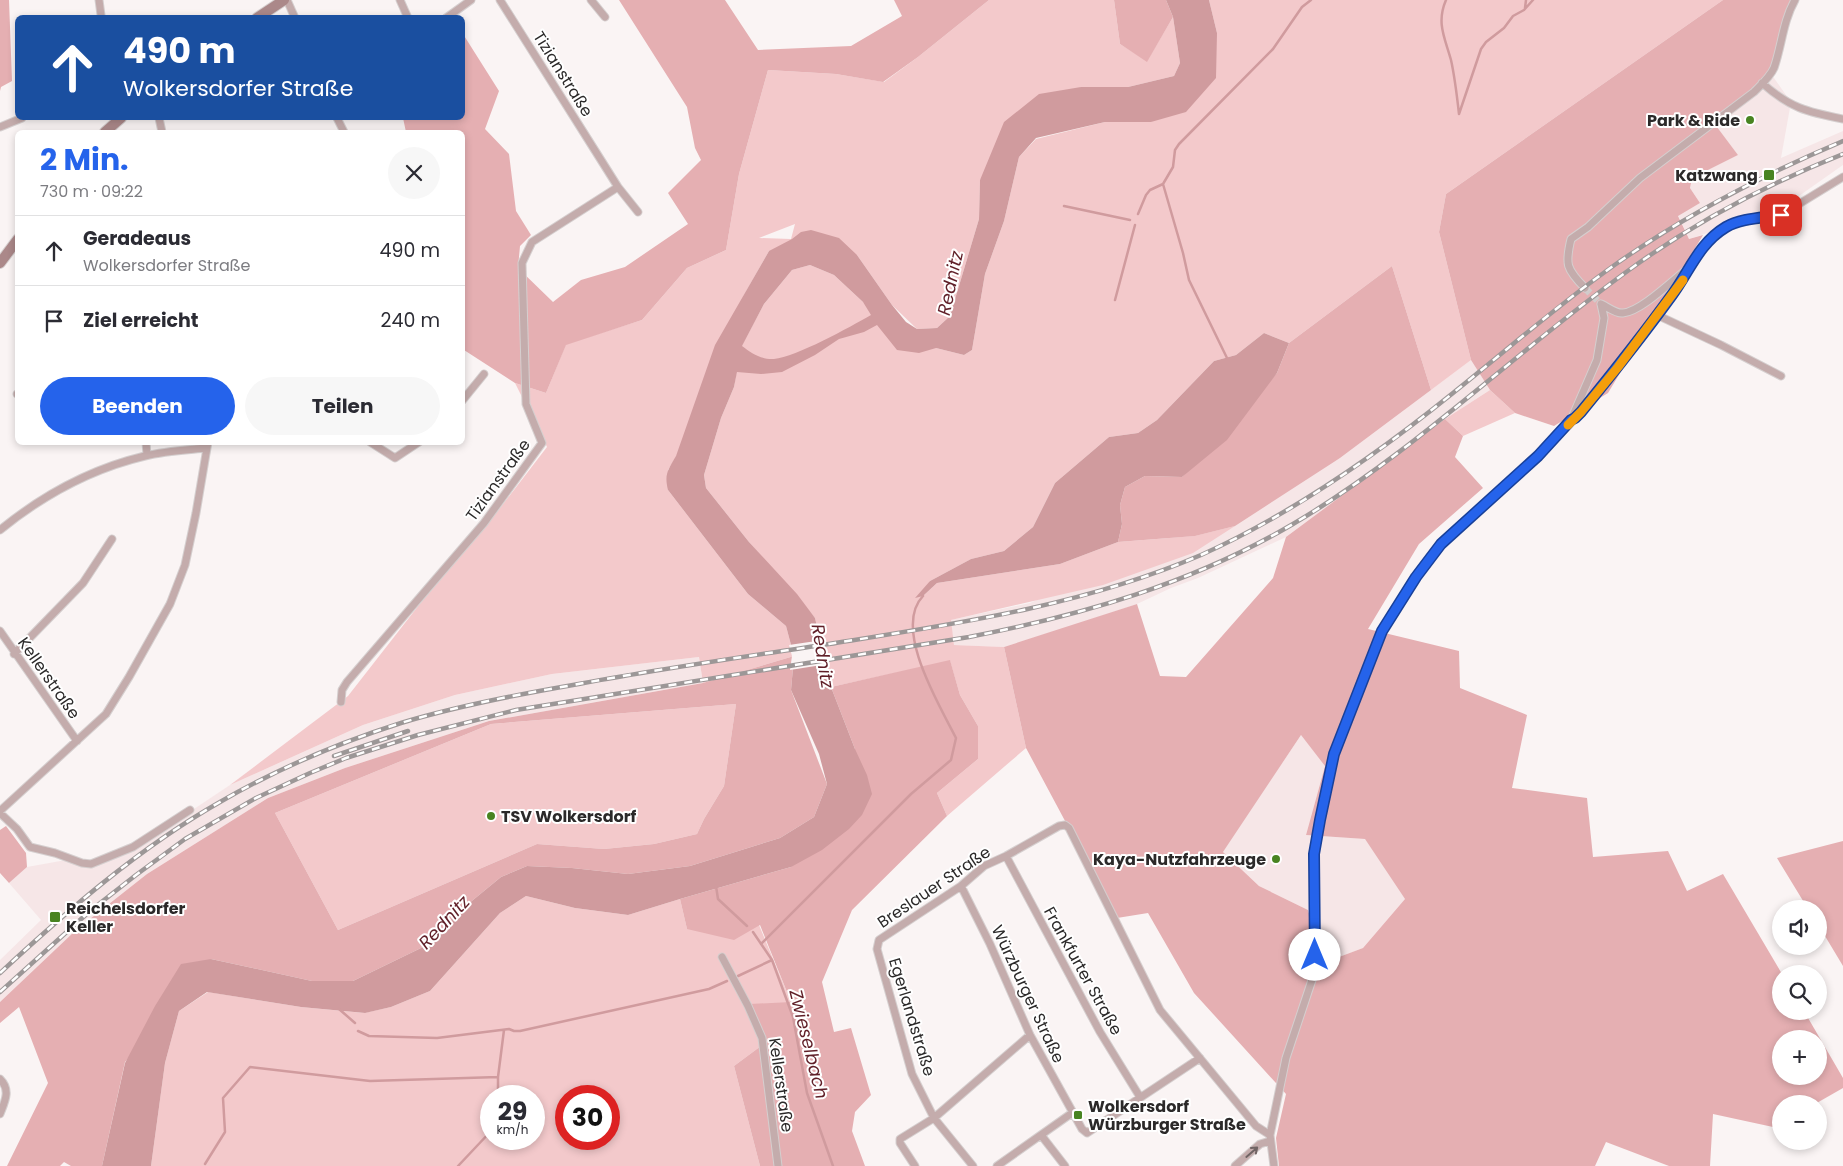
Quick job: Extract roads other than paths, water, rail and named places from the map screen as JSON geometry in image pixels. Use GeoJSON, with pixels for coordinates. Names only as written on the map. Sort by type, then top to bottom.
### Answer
{"type":"FeatureCollection","features":[{"type":"Feature","properties":{"kind":"main road"},"geometry":{"type":"LineString","coordinates":[[262,15],[286,0]]}},
{"type":"Feature","properties":{"kind":"main road"},"geometry":{"type":"LineString","coordinates":[[107,130],[119,120]]}},
{"type":"Feature","properties":{"kind":"main road"},"geometry":{"type":"LineString","coordinates":[[0,263],[15,243]]}},
{"type":"Feature","properties":{"kind":"street"},"geometry":{"type":"LineString","coordinates":[[99,0],[101,15]]}},
{"type":"Feature","properties":{"kind":"street"},"geometry":{"type":"LineString","coordinates":[[286,0],[294,15]]}},
{"type":"Feature","properties":{"kind":"street"},"geometry":{"type":"LineString","coordinates":[[400,0],[407,15]]}},
{"type":"Feature","properties":{"kind":"street"},"geometry":{"type":"LineString","coordinates":[[450,15],[470,0]]}},
{"type":"Feature","properties":{"kind":"street","name":"Tizianstraße"},"geometry":{"type":"LineString","coordinates":[[500,0],[618,187],[638,212]]}},
{"type":"Feature","properties":{"kind":"street"},"geometry":{"type":"LineString","coordinates":[[591,0],[605,17]]}},
{"type":"Feature","properties":{"kind":"street"},"geometry":{"type":"LineString","coordinates":[[1585,288],[1572,275],[1566,258],[1571,238],[1588,227],[1640,178],[1747,98],[1762,84],[1774,68],[1788,13],[1795,0]]}},
{"type":"Feature","properties":{"kind":"street"},"geometry":{"type":"LineString","coordinates":[[1762,84],[1794,107],[1816,114],[1843,119]]}},
{"type":"Feature","properties":{"kind":"street"},"geometry":{"type":"LineString","coordinates":[[0,127],[17,120]]}},
{"type":"Feature","properties":{"kind":"street"},"geometry":{"type":"LineString","coordinates":[[1274,1166],[1270,1138],[1286,1058],[1315,971],[1314,854],[1334,754],[1382,631],[1416,577],[1441,544],[1538,456],[1571,420],[1581,412],[1657,315],[1683,279],[1688,268],[1716,233],[1727,226],[1781,215],[1843,177]]}},
{"type":"Feature","properties":{"kind":"street","name":"Tizianstraße"},"geometry":{"type":"LineString","coordinates":[[341,702],[342,690],[347,682],[484,524],[542,444],[526,404],[522,263],[532,242],[618,187]]}},
{"type":"Feature","properties":{"kind":"street"},"geometry":{"type":"LineString","coordinates":[[1571,420],[1597,360],[1604,318],[1601,304],[1622,314],[1630,312],[1648,301],[1688,268]]}},
{"type":"Feature","properties":{"kind":"street"},"geometry":{"type":"LineString","coordinates":[[1657,315],[1782,376]]}},
{"type":"Feature","properties":{"kind":"street"},"geometry":{"type":"LineString","coordinates":[[465,397],[484,374]]}},
{"type":"Feature","properties":{"kind":"street"},"geometry":{"type":"LineString","coordinates":[[146,445],[147,455]]}},
{"type":"Feature","properties":{"kind":"street"},"geometry":{"type":"LineString","coordinates":[[0,530],[24,510],[83,476],[147,455],[207,445],[185,566],[170,604],[129,677],[106,714],[0,812],[17,829],[30,847],[91,864],[133,847],[190,810]]}},
{"type":"Feature","properties":{"kind":"street"},"geometry":{"type":"LineString","coordinates":[[375,445],[395,458],[414,445]]}},
{"type":"Feature","properties":{"kind":"street"},"geometry":{"type":"LineString","coordinates":[[14,654],[83,583],[112,539]]}},
{"type":"Feature","properties":{"kind":"street","name":"Kellerstraße"},"geometry":{"type":"LineString","coordinates":[[0,631],[14,654],[77,741]]}},
{"type":"Feature","properties":{"kind":"street","name":"Breslauer Straße"},"geometry":{"type":"LineString","coordinates":[[877,949],[879,940],[961,886],[984,866],[1006,856],[1059,826],[1065,825],[1069,828],[1160,1010],[1200,1058]]}},
{"type":"Feature","properties":{"kind":"street","name":"Frankfurter Straße"},"geometry":{"type":"LineString","coordinates":[[1006,856],[1100,1032],[1140,1097]]}},
{"type":"Feature","properties":{"kind":"street","name":"Würzburger Straße"},"geometry":{"type":"LineString","coordinates":[[961,886],[990,944],[1030,1035],[1082,1129],[1087,1133],[1140,1097]]}},
{"type":"Feature","properties":{"kind":"street","name":"Egerlandstraße"},"geometry":{"type":"LineString","coordinates":[[877,949],[912,1074],[934,1118],[973,1166]]}},
{"type":"Feature","properties":{"kind":"street","name":"Kellerstraße"},"geometry":{"type":"LineString","coordinates":[[722,957],[748,1006],[762,1038],[778,1166]]}},
{"type":"Feature","properties":{"kind":"street"},"geometry":{"type":"LineString","coordinates":[[915,1166],[900,1143],[900,1138],[934,1118],[1030,1035]]}},
{"type":"Feature","properties":{"kind":"street"},"geometry":{"type":"LineString","coordinates":[[1140,1097],[1200,1058],[1256,1126],[1270,1138]]}},
{"type":"Feature","properties":{"kind":"street"},"geometry":{"type":"LineString","coordinates":[[0,1079],[7,1089],[7,1095],[0,1114]]}},
{"type":"Feature","properties":{"kind":"street"},"geometry":{"type":"LineString","coordinates":[[997,1166],[1072,1113]]}},
{"type":"Feature","properties":{"kind":"street"},"geometry":{"type":"LineString","coordinates":[[1041,1135],[1064,1166]]}},
{"type":"Feature","properties":{"kind":"street"},"geometry":{"type":"LineString","coordinates":[[1235,1166],[1260,1144],[1270,1138]]}},
{"type":"Feature","properties":{"kind":"water","name":"Rednitz"},"geometry":{"type":"Polygon","coordinates":[[[1166,0],[1209,0],[1217,33],[1216,78],[1186,112],[1151,122],[1105,122],[1036,138],[1019,157],[1004,221],[985,274],[972,350],[964,355],[936,348],[919,353],[897,350],[877,325],[864,332],[839,339],[815,355],[782,372],[761,374],[737,372],[734,387],[721,418],[704,475],[706,488],[749,542],[797,594],[815,618],[831,687],[867,775],[872,794],[862,815],[849,829],[822,850],[791,867],[628,915],[575,908],[526,896],[500,913],[430,991],[391,1007],[365,1013],[301,1007],[207,992],[179,1011],[165,1063],[151,1166],[102,1166],[125,1063],[155,1006],[181,964],[211,959],[312,981],[353,981],[421,948],[462,909],[501,877],[527,866],[572,868],[628,874],[690,866],[780,838],[814,817],[827,784],[819,754],[791,690],[794,656],[786,626],[748,594],[668,490],[666,480],[668,472],[676,456],[715,345],[769,251],[801,232],[811,230],[839,238],[857,255],[906,322],[917,329],[937,328],[950,316],[979,219],[980,180],[1004,122],[1039,94],[1081,87],[1128,87],[1174,76],[1180,63],[1173,17],[1166,0]],[[810,265],[792,270],[764,304],[742,346],[761,357],[774,359],[784,357],[823,341],[871,315],[863,302],[834,275],[810,265]]]}},
{"type":"Feature","properties":{"kind":"water"},"geometry":{"type":"Polygon","coordinates":[[[1264,333],[1289,343],[1277,373],[1227,440],[1182,477],[1145,476],[1125,487],[1120,505],[1122,524],[1118,542],[1060,564],[937,583],[923,596],[915,598],[930,581],[971,559],[1004,551],[1033,527],[1055,483],[1109,437],[1138,433],[1157,420],[1214,361],[1236,355],[1264,333]]]}},
{"type":"Feature","properties":{"kind":"waterway"},"geometry":{"type":"LineString","coordinates":[[1138,214],[1146,195],[1150,190],[1163,184],[1173,167],[1175,150],[1179,144],[1273,49],[1302,7],[1311,0]]}},
{"type":"Feature","properties":{"kind":"waterway"},"geometry":{"type":"LineString","coordinates":[[1446,0],[1443,8],[1442,23],[1451,60],[1459,114],[1481,49],[1486,42],[1504,28],[1513,16],[1524,10],[1533,0]]}},
{"type":"Feature","properties":{"kind":"waterway"},"geometry":{"type":"LineString","coordinates":[[1525,8],[1526,0]]}},
{"type":"Feature","properties":{"kind":"waterway"},"geometry":{"type":"LineString","coordinates":[[1163,184],[1189,280],[1227,358]]}},
{"type":"Feature","properties":{"kind":"waterway"},"geometry":{"type":"LineString","coordinates":[[1064,206],[1130,220]]}},
{"type":"Feature","properties":{"kind":"waterway"},"geometry":{"type":"LineString","coordinates":[[1115,300],[1135,225]]}},
{"type":"Feature","properties":{"kind":"waterway"},"geometry":{"type":"LineString","coordinates":[[761,944],[911,794],[951,760],[956,738],[930,687],[916,647],[913,627],[915,610],[923,596]]}},
{"type":"Feature","properties":{"kind":"waterway"},"geometry":{"type":"LineString","coordinates":[[716,886],[718,899],[747,926]]}},
{"type":"Feature","properties":{"kind":"waterway","name":"Zwieselbach"},"geometry":{"type":"LineString","coordinates":[[753,932],[772,960],[793,1017],[807,1093],[833,1166]]}},
{"type":"Feature","properties":{"kind":"waterway"},"geometry":{"type":"LineString","coordinates":[[738,976],[772,960]]}},
{"type":"Feature","properties":{"kind":"waterway"},"geometry":{"type":"LineString","coordinates":[[358,1031],[369,1036],[437,1038],[509,1029],[520,1031],[709,989],[727,981]]}},
{"type":"Feature","properties":{"kind":"waterway"},"geometry":{"type":"LineString","coordinates":[[339,1009],[355,1023]]}},
{"type":"Feature","properties":{"kind":"waterway"},"geometry":{"type":"LineString","coordinates":[[498,1085],[504,1030]]}},
{"type":"Feature","properties":{"kind":"waterway"},"geometry":{"type":"LineString","coordinates":[[205,1164],[225,1132],[223,1098],[250,1067],[370,1081],[498,1077]]}},
{"type":"Feature","properties":{"kind":"waterway"},"geometry":{"type":"LineString","coordinates":[[458,1166],[480,1143]]}},
{"type":"Feature","properties":{"kind":"tunnel"},"geometry":{"type":"LineString","coordinates":[[1585,288],[1601,304]]}},
{"type":"Feature","properties":{"kind":"railway"},"geometry":{"type":"LineString","coordinates":[[0,973],[105,881],[190,820],[242,790],[286,768],[331,748],[377,731],[443,711],[486,701],[669,668],[924,629],[1018,611],[1110,588],[1156,573],[1201,555],[1268,521],[1363,461],[1424,416],[1574,295],[1670,228],[1726,196],[1843,141]]}},
{"type":"Feature","properties":{"kind":"railway"},"geometry":{"type":"LineString","coordinates":[[0,992],[90,911],[185,839],[256,798],[346,758],[418,735],[516,710],[969,637],[1012,628],[1095,607],[1136,594],[1177,580],[1216,563],[1255,545],[1338,496],[1423,434],[1546,334],[1654,252],[1732,205],[1787,178],[1843,154]]}},
{"type":"Feature","properties":{"kind":"railway"},"geometry":{"type":"LineString","coordinates":[[334,756],[408,731]]}},
{"type":"Feature","properties":{"kind":"place","name":"Park & Ride"},"geometry":{"type":"Point","coordinates":[1750,120]}},
{"type":"Feature","properties":{"kind":"place","name":"Katzwang"},"geometry":{"type":"Point","coordinates":[1769,175]}},
{"type":"Feature","properties":{"kind":"place","name":"TSV Wolkersdorf"},"geometry":{"type":"Point","coordinates":[491,816]}},
{"type":"Feature","properties":{"kind":"place","name":"Kaya-Nutzfahrzeuge"},"geometry":{"type":"Point","coordinates":[1276,859]}},
{"type":"Feature","properties":{"kind":"place","name":"Reichelsdorfer Keller"},"geometry":{"type":"Point","coordinates":[55,917]}},
{"type":"Feature","properties":{"kind":"place","name":"Wolkersdorf Würzburger Straße"},"geometry":{"type":"Point","coordinates":[1078,1115]}}]}
